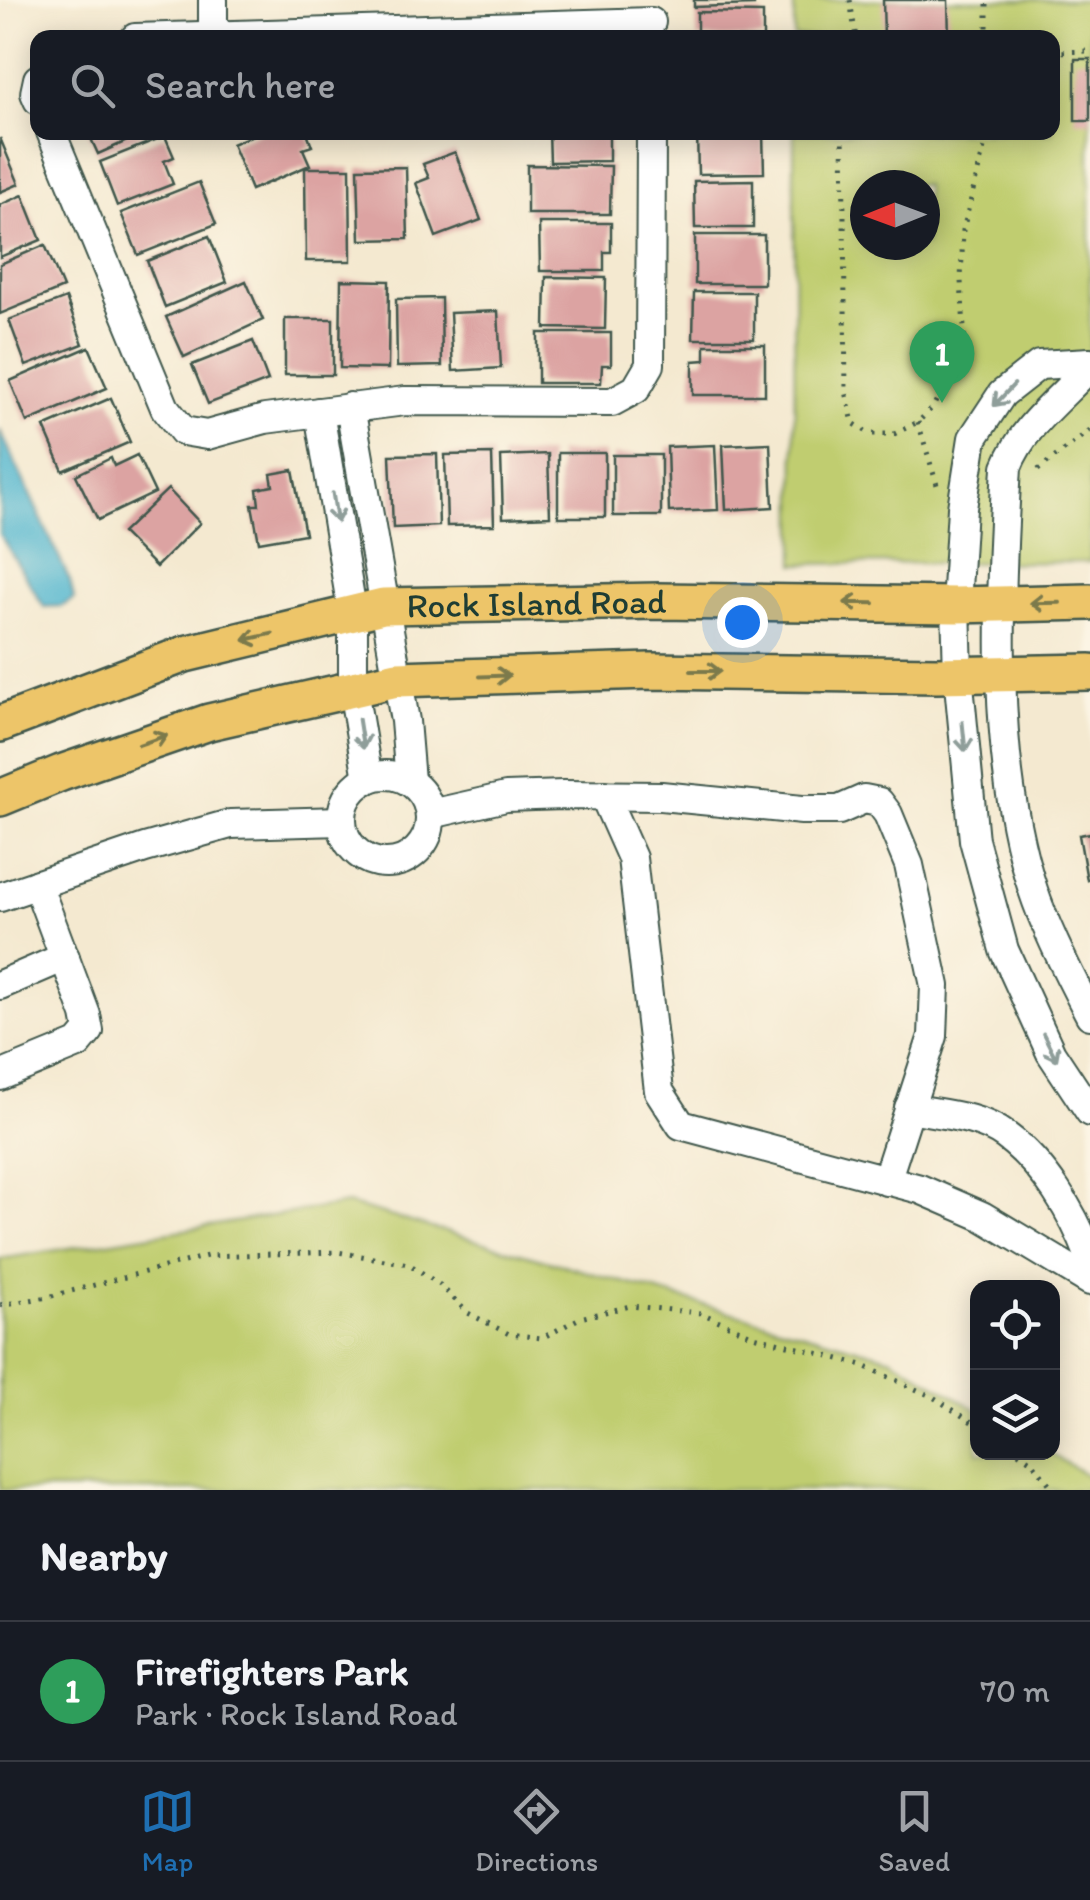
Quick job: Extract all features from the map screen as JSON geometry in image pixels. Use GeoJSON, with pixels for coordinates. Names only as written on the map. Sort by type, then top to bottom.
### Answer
{"type":"FeatureCollection","features":[{"type":"Feature","properties":{"kind":"main road","name":"Rock Island Road"},"geometry":{"type":"LineString","coordinates":[[0,724],[185,654],[368,611],[658,601],[956,605],[1090,602]]}},
{"type":"Feature","properties":{"kind":"main road","name":"Rock Island Road"},"geometry":{"type":"LineString","coordinates":[[0,798],[61,772],[209,722],[398,679],[650,671],[1090,672]]}},
{"type":"Feature","properties":{"kind":"street"},"geometry":{"type":"LineString","coordinates":[[213,0],[213,30]]}},
{"type":"Feature","properties":{"kind":"street"},"geometry":{"type":"LineString","coordinates":[[476,30],[651,20]]}},
{"type":"Feature","properties":{"kind":"street"},"geometry":{"type":"LineString","coordinates":[[54,140],[165,408],[183,432],[207,436],[265,419],[405,401],[612,402],[636,389],[650,365],[650,140]]}},
{"type":"Feature","properties":{"kind":"street"},"geometry":{"type":"LineString","coordinates":[[1090,364],[1065,394],[1036,417],[1014,448],[1007,467],[1000,604],[1012,789],[1033,891],[1090,1015]]}},
{"type":"Feature","properties":{"kind":"street"},"geometry":{"type":"LineString","coordinates":[[1090,364],[1040,365],[1002,394],[974,438],[962,508],[956,605],[958,674],[974,840],[1004,950],[1052,1054],[1090,1112]]}},
{"type":"Feature","properties":{"kind":"street"},"geometry":{"type":"LineString","coordinates":[[350,408],[368,611],[353,689],[368,778]]}},
{"type":"Feature","properties":{"kind":"street"},"geometry":{"type":"LineString","coordinates":[[319,412],[368,611],[398,679],[410,781]]}},
{"type":"Feature","properties":{"kind":"street"},"geometry":{"type":"LineString","coordinates":[[396,776],[410,781],[428,801],[429,832],[421,848],[407,859],[390,864],[372,862],[357,853],[346,839],[342,822],[348,796],[368,778],[396,776]]}},
{"type":"Feature","properties":{"kind":"street"},"geometry":{"type":"LineString","coordinates":[[604,796],[632,858],[659,1092],[681,1125],[920,1189],[982,1216],[1090,1281]]}},
{"type":"Feature","properties":{"kind":"street"},"geometry":{"type":"LineString","coordinates":[[431,814],[506,797],[661,796],[802,810],[840,810],[864,798],[879,802],[910,864],[935,986],[933,1036],[886,1181]]}},
{"type":"Feature","properties":{"kind":"street"},"geometry":{"type":"LineString","coordinates":[[0,896],[230,824],[342,822]]}},
{"type":"Feature","properties":{"kind":"street"},"geometry":{"type":"LineString","coordinates":[[0,1076],[78,1044],[89,1031],[37,884]]}},
{"type":"Feature","properties":{"kind":"street"},"geometry":{"type":"LineString","coordinates":[[0,985],[64,956]]}},
{"type":"Feature","properties":{"kind":"street"},"geometry":{"type":"LineString","coordinates":[[909,1108],[968,1120],[1005,1134],[1046,1177],[1084,1239],[1090,1257]]}},
{"type":"Feature","properties":{"kind":"path"},"geometry":{"type":"LineString","coordinates":[[850,0],[855,30]]}},
{"type":"Feature","properties":{"kind":"path"},"geometry":{"type":"LineString","coordinates":[[987,0],[987,30]]}},
{"type":"Feature","properties":{"kind":"path"},"geometry":{"type":"LineString","coordinates":[[1060,52],[1090,51]]}},
{"type":"Feature","properties":{"kind":"path"},"geometry":{"type":"LineString","coordinates":[[844,140],[846,391],[853,423],[870,434],[894,434],[918,422],[933,408],[966,344],[962,230],[986,140]]}},
{"type":"Feature","properties":{"kind":"path"},"geometry":{"type":"LineString","coordinates":[[1031,482],[1039,468],[1090,430]]}},
{"type":"Feature","properties":{"kind":"path"},"geometry":{"type":"LineString","coordinates":[[0,1306],[208,1256],[338,1252],[410,1264],[440,1285],[468,1313],[508,1334],[542,1338],[580,1318],[630,1306],[701,1313],[754,1336],[862,1364],[933,1396],[970,1421]]}},
{"type":"Feature","properties":{"kind":"path"},"geometry":{"type":"LineString","coordinates":[[1030,1460],[1054,1490]]}},
{"type":"Feature","properties":{"kind":"green space"},"geometry":{"type":"Polygon","coordinates":[[[794,0],[1090,0],[1090,562],[795,564],[794,140],[1060,140],[1060,30],[794,30],[794,0]]]}},
{"type":"Feature","properties":{"kind":"green space"},"geometry":{"type":"Polygon","coordinates":[[[347,1204],[892,1358],[970,1406],[970,1460],[1060,1459],[1090,1477],[1090,1490],[0,1490],[0,1259],[347,1204]]]}},
{"type":"Feature","properties":{"kind":"water"},"geometry":{"type":"Polygon","coordinates":[[[0,430],[70,581],[74,599],[62,606],[44,607],[0,535],[0,430]]]}},
{"type":"Feature","properties":{"kind":"building"},"geometry":{"type":"Polygon","coordinates":[[[694,0],[754,0],[754,5],[694,7],[694,0]]]}},
{"type":"Feature","properties":{"kind":"building"},"geometry":{"type":"Polygon","coordinates":[[[883,0],[948,0],[949,30],[884,30],[883,0]]]}},
{"type":"Feature","properties":{"kind":"building"},"geometry":{"type":"Polygon","coordinates":[[[697,12],[763,13],[763,30],[697,30],[697,12]]]}},
{"type":"Feature","properties":{"kind":"building"},"geometry":{"type":"Polygon","coordinates":[[[1075,59],[1090,59],[1090,121],[1075,121],[1075,59]]]}},
{"type":"Feature","properties":{"kind":"building"},"geometry":{"type":"Polygon","coordinates":[[[0,138],[19,184],[0,192],[0,138]]]}},
{"type":"Feature","properties":{"kind":"building"},"geometry":{"type":"Polygon","coordinates":[[[92,140],[129,140],[98,154],[92,140]]]}},
{"type":"Feature","properties":{"kind":"building"},"geometry":{"type":"Polygon","coordinates":[[[155,140],[167,140],[174,157],[164,161],[173,184],[117,206],[100,162],[155,140]]]}},
{"type":"Feature","properties":{"kind":"building"},"geometry":{"type":"Polygon","coordinates":[[[241,140],[310,140],[312,146],[303,149],[310,165],[251,190],[232,144],[241,140]]]}},
{"type":"Feature","properties":{"kind":"building"},"geometry":{"type":"Polygon","coordinates":[[[549,140],[609,140],[609,161],[550,162],[549,140]]]}},
{"type":"Feature","properties":{"kind":"building"},"geometry":{"type":"Polygon","coordinates":[[[697,140],[763,140],[764,173],[698,174],[697,140]]]}},
{"type":"Feature","properties":{"kind":"building"},"geometry":{"type":"Polygon","coordinates":[[[455,152],[481,220],[436,237],[416,183],[429,178],[423,164],[455,152]]]}},
{"type":"Feature","properties":{"kind":"building"},"geometry":{"type":"Polygon","coordinates":[[[527,165],[611,166],[610,214],[527,214],[527,165]]]}},
{"type":"Feature","properties":{"kind":"building"},"geometry":{"type":"Polygon","coordinates":[[[406,167],[408,239],[360,240],[358,168],[406,167]]]}},
{"type":"Feature","properties":{"kind":"building"},"geometry":{"type":"Polygon","coordinates":[[[305,168],[350,168],[351,261],[306,261],[305,168]]]}},
{"type":"Feature","properties":{"kind":"building"},"geometry":{"type":"Polygon","coordinates":[[[753,180],[753,228],[695,228],[694,181],[753,180]]]}},
{"type":"Feature","properties":{"kind":"building"},"geometry":{"type":"Polygon","coordinates":[[[199,182],[216,224],[138,255],[121,213],[199,182]]]}},
{"type":"Feature","properties":{"kind":"building"},"geometry":{"type":"Polygon","coordinates":[[[23,195],[41,240],[0,257],[0,205],[23,195]]]}},
{"type":"Feature","properties":{"kind":"building"},"geometry":{"type":"Polygon","coordinates":[[[539,223],[611,223],[611,252],[604,252],[604,271],[540,271],[539,223]]]}},
{"type":"Feature","properties":{"kind":"building"},"geometry":{"type":"Polygon","coordinates":[[[695,235],[764,235],[764,284],[695,284],[695,235]]]}},
{"type":"Feature","properties":{"kind":"building"},"geometry":{"type":"Polygon","coordinates":[[[209,236],[227,282],[165,307],[147,261],[209,236]]]}},
{"type":"Feature","properties":{"kind":"building"},"geometry":{"type":"Polygon","coordinates":[[[45,245],[63,288],[0,314],[0,264],[45,245]]]}},
{"type":"Feature","properties":{"kind":"building"},"geometry":{"type":"Polygon","coordinates":[[[546,277],[606,278],[605,329],[545,328],[546,277]]]}},
{"type":"Feature","properties":{"kind":"building"},"geometry":{"type":"Polygon","coordinates":[[[341,280],[389,281],[388,369],[340,368],[341,280]]]}},
{"type":"Feature","properties":{"kind":"building"},"geometry":{"type":"Polygon","coordinates":[[[246,281],[263,320],[184,357],[166,317],[246,281]]]}},
{"type":"Feature","properties":{"kind":"building"},"geometry":{"type":"Polygon","coordinates":[[[694,292],[754,292],[754,339],[693,339],[694,292]]]}},
{"type":"Feature","properties":{"kind":"building"},"geometry":{"type":"Polygon","coordinates":[[[66,298],[83,344],[26,366],[9,320],[66,298]]]}},
{"type":"Feature","properties":{"kind":"building"},"geometry":{"type":"Polygon","coordinates":[[[441,298],[442,366],[397,367],[396,299],[441,298]]]}},
{"type":"Feature","properties":{"kind":"building"},"geometry":{"type":"Polygon","coordinates":[[[498,311],[501,368],[453,371],[450,313],[498,311]]]}},
{"type":"Feature","properties":{"kind":"building"},"geometry":{"type":"Polygon","coordinates":[[[285,319],[333,319],[333,375],[285,375],[285,319]]]}},
{"type":"Feature","properties":{"kind":"building"},"geometry":{"type":"Polygon","coordinates":[[[538,333],[611,333],[611,365],[602,365],[601,383],[538,383],[538,333]]]}},
{"type":"Feature","properties":{"kind":"building"},"geometry":{"type":"Polygon","coordinates":[[[253,341],[268,381],[208,404],[192,365],[253,341]]]}},
{"type":"Feature","properties":{"kind":"building"},"geometry":{"type":"Polygon","coordinates":[[[705,345],[765,345],[765,395],[693,395],[693,361],[705,360],[705,345]]]}},
{"type":"Feature","properties":{"kind":"building"},"geometry":{"type":"Polygon","coordinates":[[[89,347],[107,388],[27,422],[10,381],[89,347]]]}},
{"type":"Feature","properties":{"kind":"building"},"geometry":{"type":"Polygon","coordinates":[[[111,398],[130,442],[63,471],[44,427],[111,398]]]}},
{"type":"Feature","properties":{"kind":"building"},"geometry":{"type":"Polygon","coordinates":[[[770,443],[773,507],[726,510],[723,445],[770,443]]]}},
{"type":"Feature","properties":{"kind":"building"},"geometry":{"type":"Polygon","coordinates":[[[715,445],[718,510],[669,512],[667,447],[715,445]]]}},
{"type":"Feature","properties":{"kind":"building"},"geometry":{"type":"Polygon","coordinates":[[[558,453],[605,453],[605,517],[558,517],[558,453]]]}},
{"type":"Feature","properties":{"kind":"building"},"geometry":{"type":"Polygon","coordinates":[[[437,454],[439,526],[393,528],[390,455],[437,454]]]}},
{"type":"Feature","properties":{"kind":"building"},"geometry":{"type":"Polygon","coordinates":[[[492,454],[494,525],[447,526],[445,455],[492,454]]]}},
{"type":"Feature","properties":{"kind":"building"},"geometry":{"type":"Polygon","coordinates":[[[548,454],[550,516],[503,518],[501,456],[548,454]]]}},
{"type":"Feature","properties":{"kind":"building"},"geometry":{"type":"Polygon","coordinates":[[[137,455],[155,493],[98,520],[76,475],[111,458],[114,466],[137,455]]]}},
{"type":"Feature","properties":{"kind":"building"},"geometry":{"type":"Polygon","coordinates":[[[613,455],[661,455],[661,516],[613,516],[613,455]]]}},
{"type":"Feature","properties":{"kind":"building"},"geometry":{"type":"Polygon","coordinates":[[[293,470],[305,534],[259,542],[252,505],[259,505],[257,489],[273,486],[271,474],[293,470]]]}},
{"type":"Feature","properties":{"kind":"building"},"geometry":{"type":"Polygon","coordinates":[[[168,489],[200,523],[156,567],[122,533],[168,489]]]}},
{"type":"Feature","properties":{"kind":"building"},"geometry":{"type":"Polygon","coordinates":[[[1090,833],[1090,879],[1087,880],[1079,835],[1090,833]]]}},
{"type":"Feature","properties":{"kind":"place","name":"Firefighters Park"},"geometry":{"type":"Point","coordinates":[942,403]}}]}
